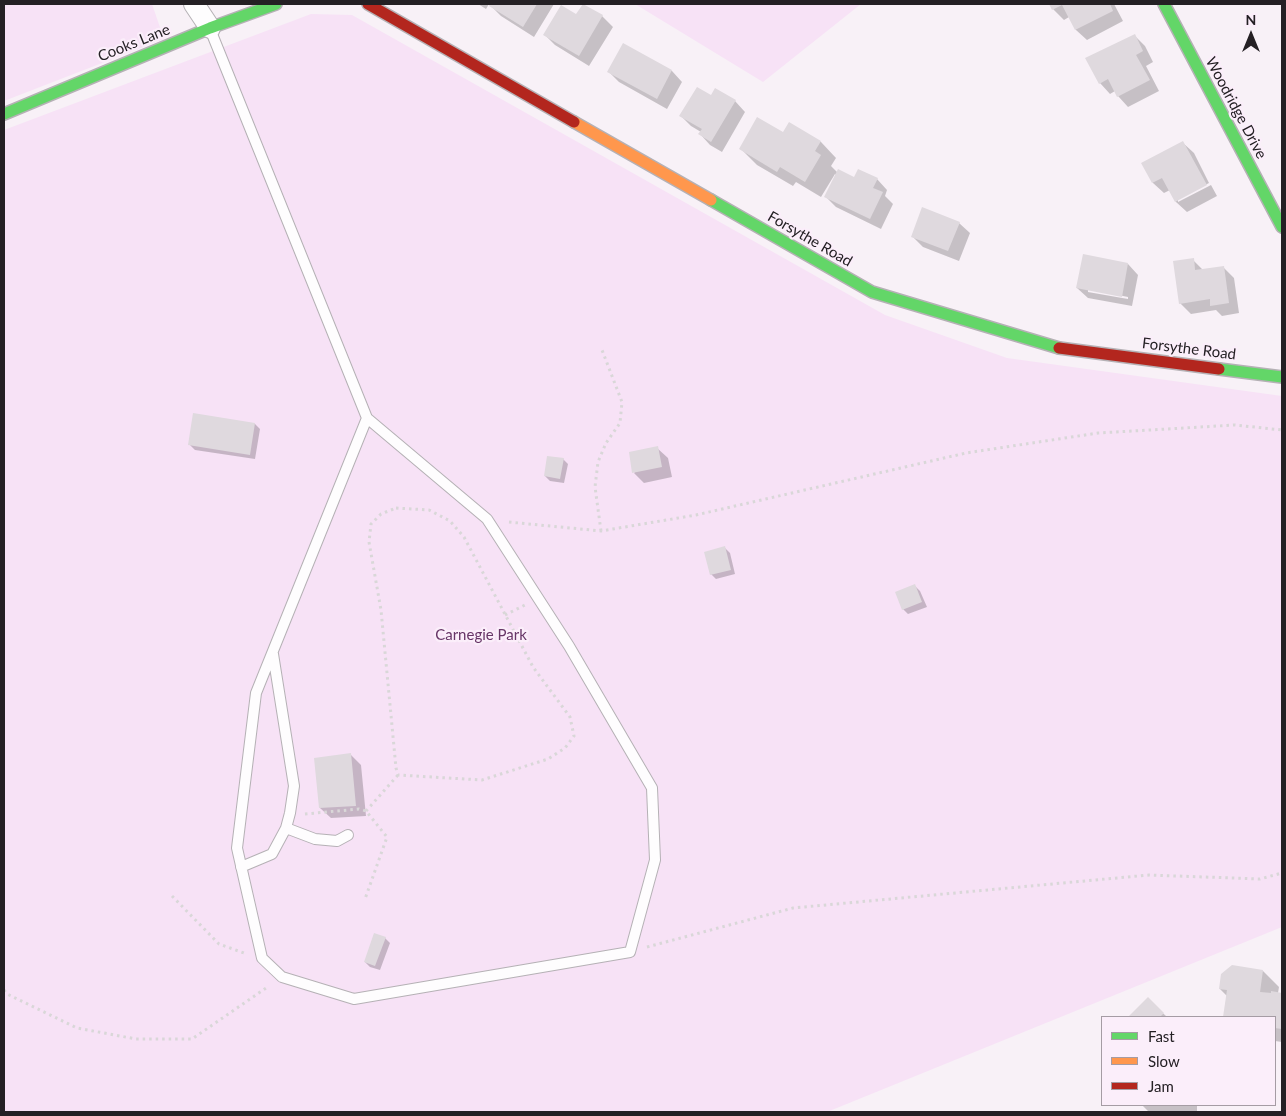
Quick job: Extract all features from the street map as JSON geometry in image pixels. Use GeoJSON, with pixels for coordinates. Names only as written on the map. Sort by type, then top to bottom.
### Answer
{"type":"FeatureCollection","features":[{"type":"Feature","properties":{"kind":"street"},"geometry":{"type":"LineString","coordinates":[[194,4],[210,28]]}},
{"type":"Feature","properties":{"kind":"street","name":"Cooks Lane"},"geometry":{"type":"LineString","coordinates":[[4,114],[31,101],[210,28],[276,4]]}},
{"type":"Feature","properties":{"kind":"street","name":"Forsythe Road"},"geometry":{"type":"LineString","coordinates":[[368,4],[872,292],[1051,346],[1282,377]]}},
{"type":"Feature","properties":{"kind":"street","name":"Woodridge Drive"},"geometry":{"type":"LineString","coordinates":[[1164,4],[1282,227]]}},
{"type":"Feature","properties":{"kind":"lane"},"geometry":{"type":"LineString","coordinates":[[210,28],[367,418],[487,519],[570,646],[652,788],[655,860],[630,952],[354,999],[282,977],[262,958],[237,848],[256,693],[367,418]]}},
{"type":"Feature","properties":{"kind":"lane"},"geometry":{"type":"LineString","coordinates":[[241,867],[272,854],[286,828],[290,816],[294,786],[272,653]]}},
{"type":"Feature","properties":{"kind":"lane"},"geometry":{"type":"LineString","coordinates":[[286,828],[316,839],[337,841],[348,835]]}},
{"type":"Feature","properties":{"kind":"path"},"geometry":{"type":"LineString","coordinates":[[601,531],[595,487],[598,462],[606,443],[620,423],[622,402],[602,350]]}},
{"type":"Feature","properties":{"kind":"path"},"geometry":{"type":"LineString","coordinates":[[487,519],[601,531],[696,515],[966,453],[1088,434],[1235,425],[1282,430]]}},
{"type":"Feature","properties":{"kind":"path"},"geometry":{"type":"LineString","coordinates":[[366,811],[398,776],[381,610],[369,542],[371,524],[381,514],[396,508],[429,510],[450,521],[464,537],[533,667],[570,717],[574,736],[565,748],[548,759],[482,780],[398,776]]}},
{"type":"Feature","properties":{"kind":"path"},"geometry":{"type":"LineString","coordinates":[[290,816],[359,809],[366,811],[387,837],[365,899]]}},
{"type":"Feature","properties":{"kind":"path"},"geometry":{"type":"LineString","coordinates":[[630,952],[793,908],[1149,875],[1260,879],[1282,872]]}},
{"type":"Feature","properties":{"kind":"path"},"geometry":{"type":"LineString","coordinates":[[172,896],[219,944],[262,958]]}},
{"type":"Feature","properties":{"kind":"path"},"geometry":{"type":"LineString","coordinates":[[4,990],[7,994],[77,1028],[136,1039],[192,1039],[282,977]]}},
{"type":"Feature","properties":{"kind":"green space"},"geometry":{"type":"Polygon","coordinates":[[[4,4],[152,4],[164,39],[4,101],[4,4]]]}},
{"type":"Feature","properties":{"kind":"green space"},"geometry":{"type":"Polygon","coordinates":[[[635,4],[861,4],[763,82],[635,4]]]}},
{"type":"Feature","properties":{"kind":"green space","name":"Carnegie Park"},"geometry":{"type":"Polygon","coordinates":[[[311,14],[352,15],[885,315],[1007,358],[1282,396],[1282,927],[827,1112],[4,1112],[4,130],[311,14]]]}},
{"type":"Feature","properties":{"kind":"building"},"geometry":{"type":"Polygon","coordinates":[[[490,4],[537,4],[523,27],[489,6],[490,4]]]}},
{"type":"Feature","properties":{"kind":"building"},"geometry":{"type":"Polygon","coordinates":[[[583,4],[603,15],[579,56],[543,35],[561,5],[576,14],[583,4]]]}},
{"type":"Feature","properties":{"kind":"building"},"geometry":{"type":"Polygon","coordinates":[[[1049,4],[1110,4],[1113,11],[1075,30],[1062,5],[1052,10],[1049,4]]]}},
{"type":"Feature","properties":{"kind":"building"},"geometry":{"type":"Polygon","coordinates":[[[1135,34],[1143,51],[1136,55],[1150,80],[1117,97],[1108,79],[1099,84],[1085,58],[1135,34]]]}},
{"type":"Feature","properties":{"kind":"building"},"geometry":{"type":"Polygon","coordinates":[[[623,43],[672,70],[657,99],[607,72],[623,43]]]}},
{"type":"Feature","properties":{"kind":"building"},"geometry":{"type":"Polygon","coordinates":[[[697,87],[711,95],[715,88],[736,100],[711,142],[698,134],[702,129],[679,116],[697,87]]]}},
{"type":"Feature","properties":{"kind":"building"},"geometry":{"type":"Polygon","coordinates":[[[757,117],[783,132],[789,122],[821,141],[815,151],[821,155],[805,182],[780,167],[777,172],[739,149],[757,117]]]}},
{"type":"Feature","properties":{"kind":"building"},"geometry":{"type":"Polygon","coordinates":[[[1183,141],[1207,185],[1175,202],[1162,178],[1152,183],[1141,163],[1183,141]]]}},
{"type":"Feature","properties":{"kind":"building"},"geometry":{"type":"Polygon","coordinates":[[[838,169],[854,177],[858,169],[878,178],[873,188],[883,192],[870,219],[824,197],[838,169]]]}},
{"type":"Feature","properties":{"kind":"building"},"geometry":{"type":"Polygon","coordinates":[[[922,207],[960,222],[948,251],[911,237],[922,207]]]}},
{"type":"Feature","properties":{"kind":"building"},"geometry":{"type":"Polygon","coordinates":[[[1083,254],[1128,263],[1122,297],[1076,288],[1083,254]]]}},
{"type":"Feature","properties":{"kind":"building"},"geometry":{"type":"Polygon","coordinates":[[[1194,258],[1195,270],[1224,266],[1229,303],[1210,306],[1210,299],[1179,304],[1173,261],[1194,258]]]}},
{"type":"Feature","properties":{"kind":"building"},"geometry":{"type":"Polygon","coordinates":[[[193,413],[255,423],[250,455],[188,445],[193,413]]]}},
{"type":"Feature","properties":{"kind":"building"},"geometry":{"type":"Polygon","coordinates":[[[658,446],[662,467],[632,473],[629,452],[658,446]]]}},
{"type":"Feature","properties":{"kind":"building"},"geometry":{"type":"Polygon","coordinates":[[[547,456],[564,458],[560,479],[544,476],[547,456]]]}},
{"type":"Feature","properties":{"kind":"building"},"geometry":{"type":"Polygon","coordinates":[[[725,546],[731,570],[710,575],[704,552],[725,546]]]}},
{"type":"Feature","properties":{"kind":"building"},"geometry":{"type":"Polygon","coordinates":[[[915,584],[922,602],[902,610],[895,592],[915,584]]]}},
{"type":"Feature","properties":{"kind":"building"},"geometry":{"type":"Polygon","coordinates":[[[351,753],[356,806],[319,808],[314,758],[351,753]]]}},
{"type":"Feature","properties":{"kind":"building"},"geometry":{"type":"Polygon","coordinates":[[[374,933],[386,937],[375,966],[364,962],[374,933]]]}},
{"type":"Feature","properties":{"kind":"building"},"geometry":{"type":"Polygon","coordinates":[[[1232,965],[1263,970],[1260,992],[1282,993],[1282,1029],[1276,1028],[1276,1016],[1223,1016],[1227,990],[1219,989],[1221,974],[1232,965]]]}},
{"type":"Feature","properties":{"kind":"building"},"geometry":{"type":"Polygon","coordinates":[[[1148,997],[1164,1013],[1161,1016],[1129,1016],[1148,997]]]}},
{"type":"Feature","properties":{"kind":"traffic: fast"},"geometry":{"type":"LineString","coordinates":[[4,114],[210,28],[276,4]]}},
{"type":"Feature","properties":{"kind":"traffic: fast"},"geometry":{"type":"LineString","coordinates":[[1164,4],[1282,227]]}},
{"type":"Feature","properties":{"kind":"traffic: fast"},"geometry":{"type":"LineString","coordinates":[[711,200],[872,292],[1059,348]]}},
{"type":"Feature","properties":{"kind":"traffic: fast"},"geometry":{"type":"LineString","coordinates":[[1219,369],[1282,377]]}},
{"type":"Feature","properties":{"kind":"traffic: slow"},"geometry":{"type":"LineString","coordinates":[[574,122],[711,200]]}},
{"type":"Feature","properties":{"kind":"traffic: jam"},"geometry":{"type":"LineString","coordinates":[[368,4],[574,122]]}},
{"type":"Feature","properties":{"kind":"traffic: jam"},"geometry":{"type":"LineString","coordinates":[[1059,348],[1219,369]]}}]}
